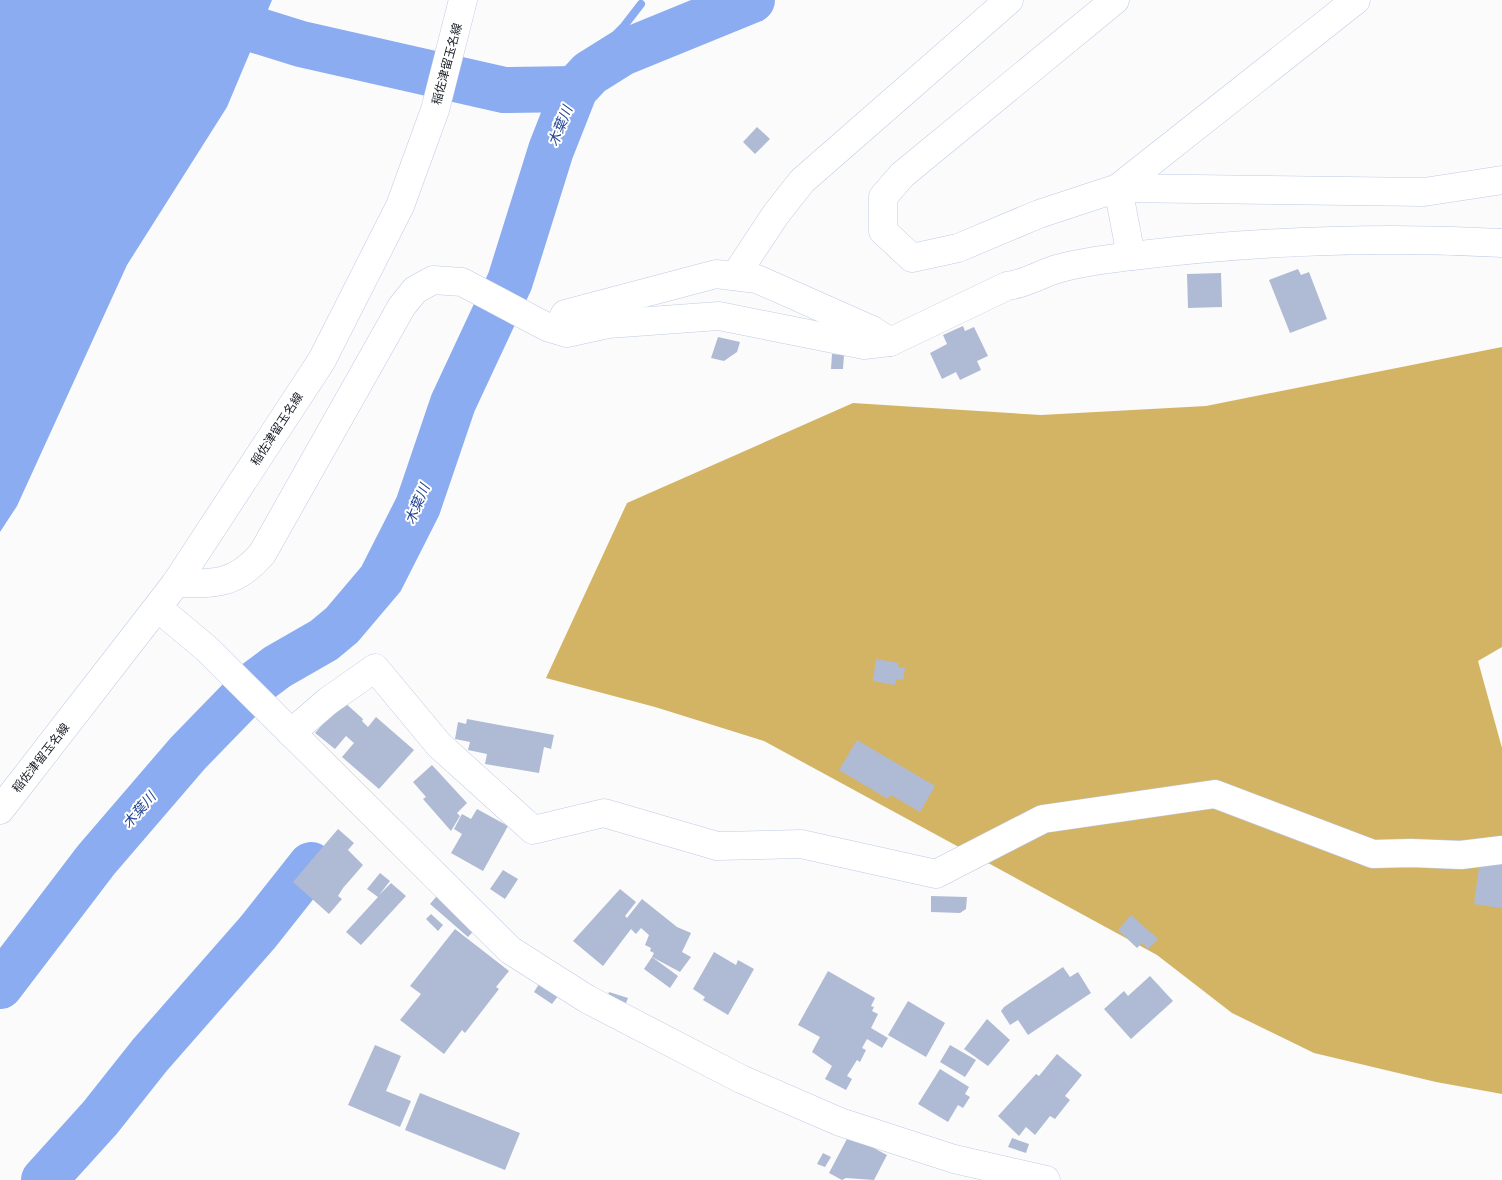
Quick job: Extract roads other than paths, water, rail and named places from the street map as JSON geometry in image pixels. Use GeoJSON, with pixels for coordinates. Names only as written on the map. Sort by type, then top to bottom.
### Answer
{"type":"FeatureCollection","features":[{"type":"Feature","properties":{"kind":"street","name":"稲佐津留玉名線"},"geometry":{"type":"LineString","coordinates":[[0,810],[176,583],[322,360],[400,206],[435,110],[464,0]]}},
{"type":"Feature","properties":{"kind":"street"},"geometry":{"type":"LineString","coordinates":[[735,276],[776,214],[802,181],[1009,0]]}},
{"type":"Feature","properties":{"kind":"street"},"geometry":{"type":"LineString","coordinates":[[1115,0],[902,175],[883,197],[883,231],[912,258],[958,248],[1039,214],[1118,188],[1424,192],[1502,180]]}},
{"type":"Feature","properties":{"kind":"street"},"geometry":{"type":"LineString","coordinates":[[1118,188],[1356,0]]}},
{"type":"Feature","properties":{"kind":"street"},"geometry":{"type":"LineString","coordinates":[[1118,188],[1131,256]]}},
{"type":"Feature","properties":{"kind":"street"},"geometry":{"type":"LineString","coordinates":[[176,583],[217,584],[249,570],[262,554],[402,306],[415,290],[433,280],[462,282],[552,328],[567,333],[608,324],[719,316],[864,345],[890,342],[1007,286],[1017,285],[1058,269],[1131,256],[1279,242],[1429,239],[1502,243]]}},
{"type":"Feature","properties":{"kind":"street"},"geometry":{"type":"LineString","coordinates":[[552,328],[565,314],[716,274],[757,279],[872,330],[890,342]]}},
{"type":"Feature","properties":{"kind":"street"},"geometry":{"type":"LineString","coordinates":[[158,608],[207,649],[510,950],[587,999],[741,1080],[840,1122],[954,1159],[971,1171],[1046,1180]]}},
{"type":"Feature","properties":{"kind":"street"},"geometry":{"type":"LineString","coordinates":[[291,733],[328,701],[374,668],[438,745],[533,830],[604,814],[717,846],[801,844],[936,874],[1043,819],[1215,794],[1373,854],[1461,855],[1502,850]]}},
{"type":"Feature","properties":{"kind":"water"},"geometry":{"type":"Polygon","coordinates":[[[0,0],[272,0],[227,107],[127,265],[17,506],[0,532],[0,0]]]}},
{"type":"Feature","properties":{"kind":"waterway"},"geometry":{"type":"LineString","coordinates":[[159,0],[301,44],[504,90],[575,89]]}},
{"type":"Feature","properties":{"kind":"waterway","name":"木葉川"},"geometry":{"type":"LineString","coordinates":[[0,986],[96,860],[188,753],[257,682],[277,667],[324,640],[342,625],[381,579],[418,506],[453,403],[510,281],[551,150],[575,89],[590,73],[622,53],[752,0]]}},
{"type":"Feature","properties":{"kind":"waterway"},"geometry":{"type":"LineString","coordinates":[[575,89],[600,50],[624,26],[641,4]]}},
{"type":"Feature","properties":{"kind":"waterway"},"geometry":{"type":"LineString","coordinates":[[44,1180],[100,1118],[150,1055],[258,932],[311,865]]}}]}
